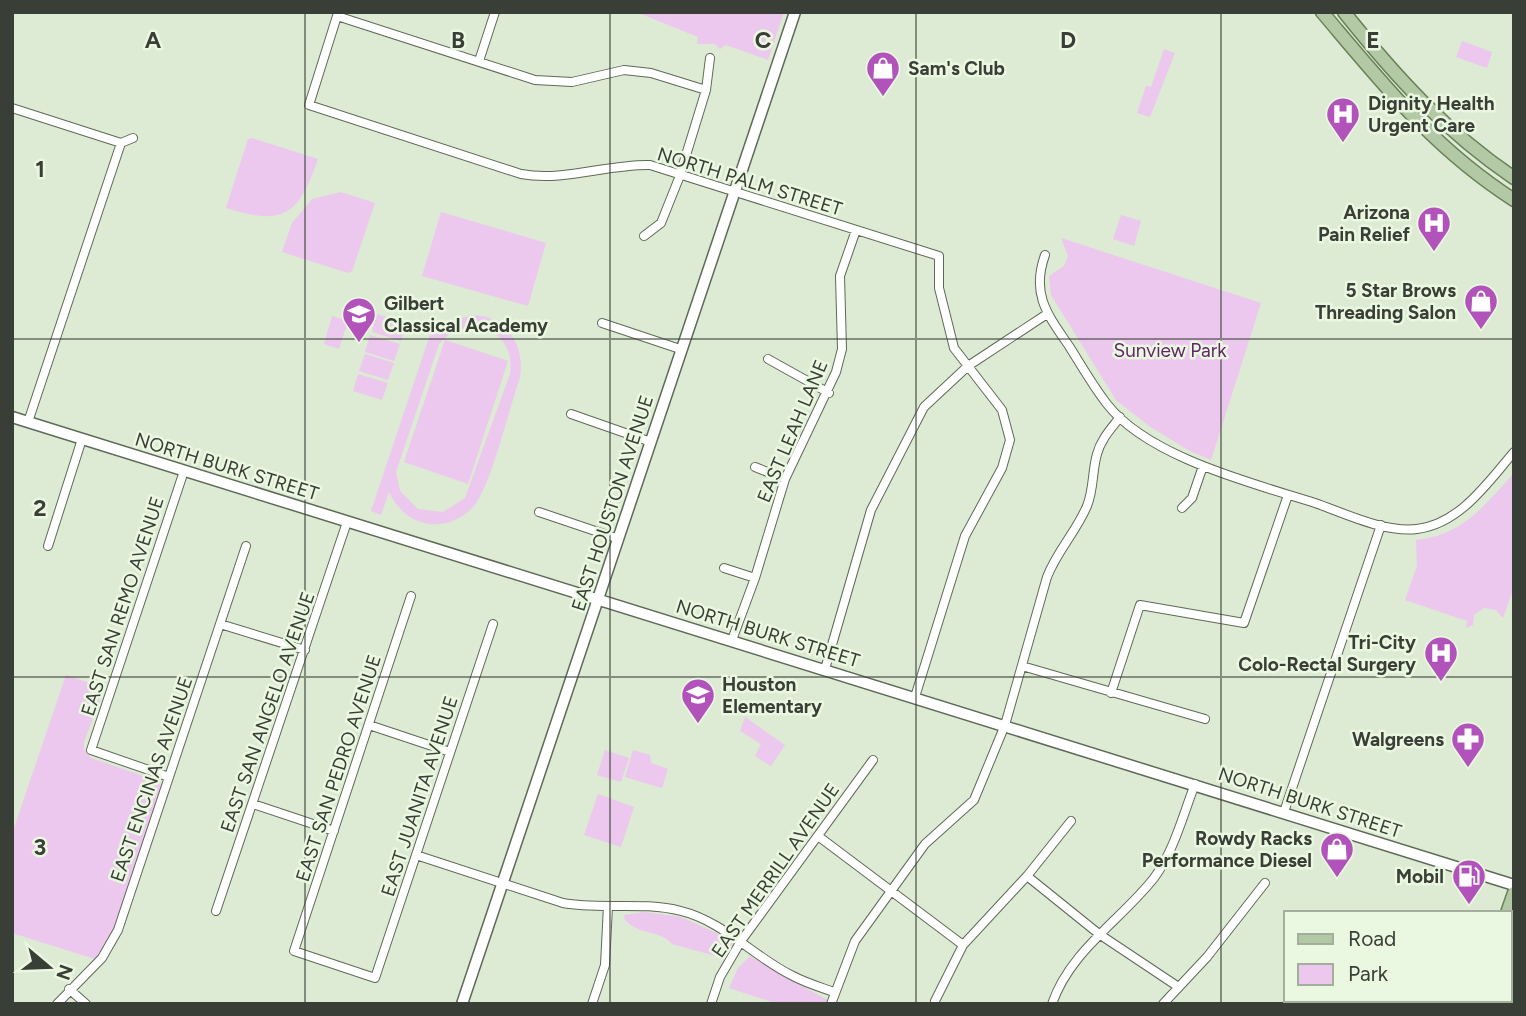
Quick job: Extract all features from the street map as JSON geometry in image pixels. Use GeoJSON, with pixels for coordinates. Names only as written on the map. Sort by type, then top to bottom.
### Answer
{"type":"FeatureCollection","features":[{"type":"Feature","properties":{"kind":"main road"},"geometry":{"type":"LineString","coordinates":[[1322,12],[1415,121],[1466,167],[1514,200]]}},
{"type":"Feature","properties":{"kind":"main road"},"geometry":{"type":"LineString","coordinates":[[1344,12],[1418,100],[1459,139],[1514,178]]}},
{"type":"Feature","properties":{"kind":"main road"},"geometry":{"type":"LineString","coordinates":[[1508,911],[1514,894]]}},
{"type":"Feature","properties":{"kind":"street"},"geometry":{"type":"LineString","coordinates":[[495,12],[479,61],[535,80],[554,83],[624,70],[665,76],[706,90]]}},
{"type":"Feature","properties":{"kind":"street","name":"EAST HOUSTON AVENUE"},"geometry":{"type":"LineString","coordinates":[[463,1004],[795,12]]}},
{"type":"Feature","properties":{"kind":"street","name":"NORTH PALM STREET"},"geometry":{"type":"LineString","coordinates":[[479,61],[338,16],[309,105],[521,174],[545,178],[565,177],[635,164],[650,165],[939,256],[939,288],[954,348],[968,366]]}},
{"type":"Feature","properties":{"kind":"street"},"geometry":{"type":"LineString","coordinates":[[644,236],[661,223],[680,174],[706,90],[710,58]]}},
{"type":"Feature","properties":{"kind":"street"},"geometry":{"type":"LineString","coordinates":[[12,108],[121,143],[133,138]]}},
{"type":"Feature","properties":{"kind":"street"},"geometry":{"type":"LineString","coordinates":[[28,422],[121,143]]}},
{"type":"Feature","properties":{"kind":"street","name":"EAST LEAH LANE"},"geometry":{"type":"LineString","coordinates":[[732,640],[755,578],[785,479],[829,393],[842,349],[840,276],[856,230]]}},
{"type":"Feature","properties":{"kind":"street"},"geometry":{"type":"LineString","coordinates":[[1045,255],[1038,275],[1047,314],[1107,405],[1173,453],[1203,466],[1381,524],[1416,530],[1444,521],[1468,503],[1514,452]]}},
{"type":"Feature","properties":{"kind":"street"},"geometry":{"type":"LineString","coordinates":[[825,669],[878,493],[924,407],[968,366],[1047,314]]}},
{"type":"Feature","properties":{"kind":"street"},"geometry":{"type":"LineString","coordinates":[[602,323],[680,349]]}},
{"type":"Feature","properties":{"kind":"street"},"geometry":{"type":"LineString","coordinates":[[768,359],[829,393]]}},
{"type":"Feature","properties":{"kind":"street"},"geometry":{"type":"LineString","coordinates":[[915,696],[965,536],[1002,468],[1010,440],[1002,410],[968,366]]}},
{"type":"Feature","properties":{"kind":"street"},"geometry":{"type":"LineString","coordinates":[[571,414],[651,442]]}},
{"type":"Feature","properties":{"kind":"street","name":"NORTH BURK STREET"},"geometry":{"type":"LineString","coordinates":[[12,417],[347,523],[915,696],[1514,885]]}},
{"type":"Feature","properties":{"kind":"street"},"geometry":{"type":"LineString","coordinates":[[831,1004],[855,941],[925,844],[974,800],[1005,725],[1047,577],[1055,557],[1081,519],[1092,495],[1099,447],[1120,417]]}},
{"type":"Feature","properties":{"kind":"street"},"geometry":{"type":"LineString","coordinates":[[48,546],[82,439]]}},
{"type":"Feature","properties":{"kind":"street"},"geometry":{"type":"LineString","coordinates":[[1182,508],[1192,498],[1203,466]]}},
{"type":"Feature","properties":{"kind":"street"},"geometry":{"type":"LineString","coordinates":[[755,467],[785,479]]}},
{"type":"Feature","properties":{"kind":"street","name":"EAST SAN REMO AVENUE"},"geometry":{"type":"LineString","coordinates":[[169,777],[91,750],[184,471]]}},
{"type":"Feature","properties":{"kind":"street"},"geometry":{"type":"LineString","coordinates":[[1111,693],[1140,605],[1244,623],[1288,495]]}},
{"type":"Feature","properties":{"kind":"street"},"geometry":{"type":"LineString","coordinates":[[539,512],[619,539]]}},
{"type":"Feature","properties":{"kind":"street","name":"EAST SAN ANGELO AVENUE"},"geometry":{"type":"LineString","coordinates":[[216,911],[347,523]]}},
{"type":"Feature","properties":{"kind":"street"},"geometry":{"type":"LineString","coordinates":[[1284,811],[1381,524]]}},
{"type":"Feature","properties":{"kind":"street","name":"EAST ENCINAS AVENUE"},"geometry":{"type":"LineString","coordinates":[[57,1004],[102,958],[118,930],[246,546]]}},
{"type":"Feature","properties":{"kind":"street"},"geometry":{"type":"LineString","coordinates":[[724,568],[755,578]]}},
{"type":"Feature","properties":{"kind":"street","name":"EAST SAN PEDRO AVENUE"},"geometry":{"type":"LineString","coordinates":[[375,978],[294,951],[411,596]]}},
{"type":"Feature","properties":{"kind":"street"},"geometry":{"type":"LineString","coordinates":[[220,624],[305,650]]}},
{"type":"Feature","properties":{"kind":"street","name":"EAST JUANITA AVENUE"},"geometry":{"type":"LineString","coordinates":[[375,978],[493,624]]}},
{"type":"Feature","properties":{"kind":"street"},"geometry":{"type":"LineString","coordinates":[[1022,666],[1205,719]]}},
{"type":"Feature","properties":{"kind":"street"},"geometry":{"type":"LineString","coordinates":[[369,725],[450,752]]}},
{"type":"Feature","properties":{"kind":"street","name":"EAST MERRILL AVENUE"},"geometry":{"type":"LineString","coordinates":[[711,1004],[720,977],[741,941],[873,760]]}},
{"type":"Feature","properties":{"kind":"street"},"geometry":{"type":"LineString","coordinates":[[1052,1004],[1078,960],[1099,933],[1155,876],[1169,852],[1195,784]]}},
{"type":"Feature","properties":{"kind":"street"},"geometry":{"type":"LineString","coordinates":[[253,804],[334,831]]}},
{"type":"Feature","properties":{"kind":"street"},"geometry":{"type":"LineString","coordinates":[[935,1001],[963,945],[1027,876],[1072,821]]}},
{"type":"Feature","properties":{"kind":"street"},"geometry":{"type":"LineString","coordinates":[[818,836],[963,945]]}},
{"type":"Feature","properties":{"kind":"street"},"geometry":{"type":"LineString","coordinates":[[416,855],[563,903],[583,907],[653,906],[684,911],[741,941],[792,976],[834,992]]}},
{"type":"Feature","properties":{"kind":"street"},"geometry":{"type":"LineString","coordinates":[[1027,876],[1099,933],[1177,986]]}},
{"type":"Feature","properties":{"kind":"street"},"geometry":{"type":"LineString","coordinates":[[1163,1004],[1207,957],[1265,883]]}},
{"type":"Feature","properties":{"kind":"street"},"geometry":{"type":"LineString","coordinates":[[592,1004],[605,965],[609,939],[608,905]]}},
{"type":"Feature","properties":{"kind":"street"},"geometry":{"type":"LineString","coordinates":[[69,989],[86,1004]]}},
{"type":"Feature","properties":{"kind":"green space"},"geometry":{"type":"Polygon","coordinates":[[[636,12],[784,12],[768,60],[726,45],[720,49],[715,44],[697,44],[698,37],[636,12]]]}},
{"type":"Feature","properties":{"kind":"green space"},"geometry":{"type":"Polygon","coordinates":[[[1462,41],[1492,52],[1487,68],[1456,57],[1462,41]]]}},
{"type":"Feature","properties":{"kind":"green space"},"geometry":{"type":"Polygon","coordinates":[[[1164,49],[1175,53],[1150,117],[1137,113],[1146,86],[1151,87],[1164,49]]]}},
{"type":"Feature","properties":{"kind":"green space"},"geometry":{"type":"Polygon","coordinates":[[[248,139],[318,159],[303,193],[286,212],[262,216],[226,208],[248,139]]]}},
{"type":"Feature","properties":{"kind":"green space"},"geometry":{"type":"Polygon","coordinates":[[[341,192],[375,203],[352,271],[348,273],[282,252],[292,223],[312,199],[341,192]]]}},
{"type":"Feature","properties":{"kind":"green space"},"geometry":{"type":"Polygon","coordinates":[[[441,212],[546,243],[528,306],[422,276],[441,212]]]}},
{"type":"Feature","properties":{"kind":"green space"},"geometry":{"type":"Polygon","coordinates":[[[1121,215],[1141,221],[1134,246],[1113,239],[1121,215]]]}},
{"type":"Feature","properties":{"kind":"green space","name":"Sunview Park"},"geometry":{"type":"Polygon","coordinates":[[[1061,238],[1261,303],[1211,460],[1190,451],[1149,426],[1116,400],[1051,295],[1049,276],[1064,266],[1068,256],[1061,238]]]}},
{"type":"Feature","properties":{"kind":"green space"},"geometry":{"type":"Polygon","coordinates":[[[377,314],[406,323],[401,341],[372,332],[377,314]]]}},
{"type":"Feature","properties":{"kind":"green space"},"geometry":{"type":"Polygon","coordinates":[[[472,315],[495,320],[511,334],[516,343],[521,365],[520,377],[494,461],[476,503],[467,513],[455,520],[429,524],[416,520],[400,509],[389,492],[381,515],[371,511],[435,320],[445,323],[472,315]],[[480,326],[454,330],[439,344],[396,472],[400,491],[418,509],[443,512],[465,498],[510,374],[510,358],[505,344],[488,329],[480,326]]]}},
{"type":"Feature","properties":{"kind":"green space"},"geometry":{"type":"Polygon","coordinates":[[[332,316],[348,321],[339,349],[324,344],[332,316]]]}},
{"type":"Feature","properties":{"kind":"green space"},"geometry":{"type":"Polygon","coordinates":[[[370,335],[400,344],[394,361],[365,352],[370,335]]]}},
{"type":"Feature","properties":{"kind":"green space"},"geometry":{"type":"Polygon","coordinates":[[[445,340],[508,361],[468,484],[404,462],[445,340]]]}},
{"type":"Feature","properties":{"kind":"green space"},"geometry":{"type":"Polygon","coordinates":[[[365,354],[394,363],[388,380],[359,371],[365,354]]]}},
{"type":"Feature","properties":{"kind":"green space"},"geometry":{"type":"Polygon","coordinates":[[[358,374],[388,383],[382,400],[353,391],[358,374]]]}},
{"type":"Feature","properties":{"kind":"green space"},"geometry":{"type":"Polygon","coordinates":[[[1514,473],[1514,587],[1503,618],[1496,610],[1484,608],[1474,615],[1473,625],[1466,628],[1467,621],[1405,600],[1417,566],[1416,540],[1447,532],[1460,525],[1482,507],[1514,473]]]}},
{"type":"Feature","properties":{"kind":"green space"},"geometry":{"type":"Polygon","coordinates":[[[66,675],[104,688],[84,742],[84,749],[91,758],[158,781],[162,787],[114,930],[95,959],[12,933],[12,834],[66,675]]]}},
{"type":"Feature","properties":{"kind":"green space"},"geometry":{"type":"Polygon","coordinates":[[[745,717],[785,745],[771,766],[755,756],[761,744],[740,731],[745,717]]]}},
{"type":"Feature","properties":{"kind":"green space"},"geometry":{"type":"Polygon","coordinates":[[[605,750],[629,758],[621,782],[597,775],[605,750]]]}},
{"type":"Feature","properties":{"kind":"green space"},"geometry":{"type":"Polygon","coordinates":[[[633,750],[650,755],[651,763],[668,769],[662,788],[625,777],[633,750]]]}},
{"type":"Feature","properties":{"kind":"green space"},"geometry":{"type":"Polygon","coordinates":[[[598,794],[634,807],[621,847],[584,835],[598,794]]]}},
{"type":"Feature","properties":{"kind":"green space"},"geometry":{"type":"Polygon","coordinates":[[[645,912],[681,917],[734,941],[723,958],[672,944],[662,936],[636,928],[625,920],[624,915],[645,912]]]}},
{"type":"Feature","properties":{"kind":"green space"},"geometry":{"type":"Polygon","coordinates":[[[750,956],[827,1000],[826,1004],[778,1004],[729,988],[738,968],[750,956]]]}},
{"type":"Feature","properties":{"kind":"place","name":"Sam's Club"},"geometry":{"type":"Point","coordinates":[883,98]}},
{"type":"Feature","properties":{"kind":"place","name":"Dignity Health Urgent Care"},"geometry":{"type":"Point","coordinates":[1343,144]}},
{"type":"Feature","properties":{"kind":"place","name":"Arizona Pain Relief"},"geometry":{"type":"Point","coordinates":[1434,253]}},
{"type":"Feature","properties":{"kind":"place","name":"5 Star Brows Threading Salon"},"geometry":{"type":"Point","coordinates":[1481,331]}},
{"type":"Feature","properties":{"kind":"place","name":"Gilbert Classical Academy"},"geometry":{"type":"Point","coordinates":[359,344]}},
{"type":"Feature","properties":{"kind":"place","name":"Tri-City Colo-Rectal Surgery"},"geometry":{"type":"Point","coordinates":[1441,683]}},
{"type":"Feature","properties":{"kind":"place","name":"Houston Elementary"},"geometry":{"type":"Point","coordinates":[698,725]}},
{"type":"Feature","properties":{"kind":"place","name":"Walgreens"},"geometry":{"type":"Point","coordinates":[1468,769]}},
{"type":"Feature","properties":{"kind":"place","name":"Rowdy Racks Performance Diesel"},"geometry":{"type":"Point","coordinates":[1337,879]}},
{"type":"Feature","properties":{"kind":"place","name":"Mobil"},"geometry":{"type":"Point","coordinates":[1469,906]}}]}
